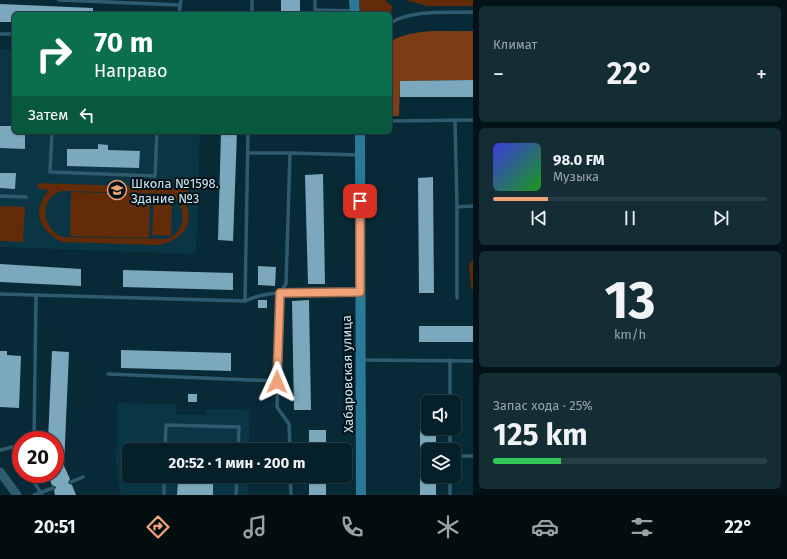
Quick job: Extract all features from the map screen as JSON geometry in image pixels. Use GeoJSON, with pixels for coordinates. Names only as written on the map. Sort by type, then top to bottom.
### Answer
{"type":"FeatureCollection","features":[{"type":"Feature","properties":{"kind":"main road"},"geometry":{"type":"LineString","coordinates":[[354,0],[355,12]]}},
{"type":"Feature","properties":{"kind":"main road","name":"Хабаровская улица"},"geometry":{"type":"LineString","coordinates":[[360,134],[361,495]]}},
{"type":"Feature","properties":{"kind":"street"},"geometry":{"type":"LineString","coordinates":[[0,472],[17,495]]}},
{"type":"Feature","properties":{"kind":"lane"},"geometry":{"type":"LineString","coordinates":[[59,0],[180,5]]}},
{"type":"Feature","properties":{"kind":"lane"},"geometry":{"type":"LineString","coordinates":[[180,12],[181,0]]}},
{"type":"Feature","properties":{"kind":"lane"},"geometry":{"type":"LineString","coordinates":[[252,0],[252,12]]}},
{"type":"Feature","properties":{"kind":"lane"},"geometry":{"type":"LineString","coordinates":[[315,0],[315,12],[355,12]]}},
{"type":"Feature","properties":{"kind":"lane"},"geometry":{"type":"LineString","coordinates":[[392,22],[404,17],[442,13],[473,12]]}},
{"type":"Feature","properties":{"kind":"lane"},"geometry":{"type":"LineString","coordinates":[[0,34],[12,34]]}},
{"type":"Feature","properties":{"kind":"lane"},"geometry":{"type":"LineString","coordinates":[[455,120],[457,298]]}},
{"type":"Feature","properties":{"kind":"lane"},"geometry":{"type":"LineString","coordinates":[[392,121],[473,120]]}},
{"type":"Feature","properties":{"kind":"lane"},"geometry":{"type":"LineString","coordinates":[[52,134],[50,172],[155,176],[157,134]]}},
{"type":"Feature","properties":{"kind":"lane"},"geometry":{"type":"LineString","coordinates":[[245,301],[248,134]]}},
{"type":"Feature","properties":{"kind":"lane"},"geometry":{"type":"LineString","coordinates":[[248,153],[360,155]]}},
{"type":"Feature","properties":{"kind":"lane"},"geometry":{"type":"LineString","coordinates":[[290,153],[286,284],[280,293],[277,382],[277,407],[289,424],[290,443]]}},
{"type":"Feature","properties":{"kind":"lane"},"geometry":{"type":"LineString","coordinates":[[0,196],[26,197]]}},
{"type":"Feature","properties":{"kind":"lane"},"geometry":{"type":"LineString","coordinates":[[457,206],[473,206]]}},
{"type":"Feature","properties":{"kind":"lane"},"geometry":{"type":"LineString","coordinates":[[0,294],[245,301],[256,296],[280,293],[360,292]]}},
{"type":"Feature","properties":{"kind":"lane"},"geometry":{"type":"LineString","coordinates":[[34,431],[36,296]]}},
{"type":"Feature","properties":{"kind":"lane"},"geometry":{"type":"LineString","coordinates":[[360,360],[473,361]]}},
{"type":"Feature","properties":{"kind":"lane"},"geometry":{"type":"LineString","coordinates":[[450,360],[450,395]]}},
{"type":"Feature","properties":{"kind":"lane"},"geometry":{"type":"LineString","coordinates":[[108,374],[277,382]]}},
{"type":"Feature","properties":{"kind":"lane"},"geometry":{"type":"LineString","coordinates":[[165,443],[166,425],[239,428],[238,443]]}},
{"type":"Feature","properties":{"kind":"lane"},"geometry":{"type":"LineString","coordinates":[[0,450],[12,446]]}},
{"type":"Feature","properties":{"kind":"lane"},"geometry":{"type":"LineString","coordinates":[[461,456],[473,456]]}},
{"type":"Feature","properties":{"kind":"lane"},"geometry":{"type":"LineString","coordinates":[[71,482],[83,477]]}},
{"type":"Feature","properties":{"kind":"lane"},"geometry":{"type":"LineString","coordinates":[[35,483],[41,494]]}},
{"type":"Feature","properties":{"kind":"lane"},"geometry":{"type":"LineString","coordinates":[[164,483],[164,495]]}},
{"type":"Feature","properties":{"kind":"lane"},"geometry":{"type":"LineString","coordinates":[[236,495],[237,483]]}},
{"type":"Feature","properties":{"kind":"lane"},"geometry":{"type":"LineString","coordinates":[[290,483],[291,495]]}},
{"type":"Feature","properties":{"kind":"lane"},"geometry":{"type":"LineString","coordinates":[[450,483],[450,495]]}},
{"type":"Feature","properties":{"kind":"lane"},"geometry":{"type":"LineString","coordinates":[[34,495],[41,494],[53,488]]}},
{"type":"Feature","properties":{"kind":"shaded area"},"geometry":{"type":"Polygon","coordinates":[[[359,0],[385,0],[392,6],[391,12],[361,12],[359,0]]]}},
{"type":"Feature","properties":{"kind":"shaded area"},"geometry":{"type":"Polygon","coordinates":[[[406,0],[473,0],[473,6],[427,6],[406,0]]]}},
{"type":"Feature","properties":{"kind":"shaded area"},"geometry":{"type":"Polygon","coordinates":[[[441,31],[473,31],[473,80],[400,81],[399,116],[392,116],[392,41],[409,34],[441,31]]]}},
{"type":"Feature","properties":{"kind":"shaded area","name":"Школа №1598. Здание №3"},"geometry":{"type":"Polygon","coordinates":[[[0,49],[12,50],[12,134],[200,134],[196,254],[0,247],[0,49]]]}},
{"type":"Feature","properties":{"kind":"shaded area"},"geometry":{"type":"Polygon","coordinates":[[[38,183],[188,188],[188,193],[178,193],[188,210],[189,218],[183,232],[177,238],[158,245],[62,242],[48,232],[43,226],[39,212],[40,205],[49,190],[38,189],[38,183]],[[62,191],[54,195],[49,200],[46,206],[47,220],[55,233],[62,237],[167,239],[179,230],[183,218],[180,206],[172,194],[62,191]]]}},
{"type":"Feature","properties":{"kind":"shaded area"},"geometry":{"type":"Polygon","coordinates":[[[71,192],[150,194],[149,238],[70,236],[71,192]]]}},
{"type":"Feature","properties":{"kind":"shaded area"},"geometry":{"type":"Polygon","coordinates":[[[154,196],[172,197],[171,236],[152,235],[154,196]]]}},
{"type":"Feature","properties":{"kind":"shaded area"},"geometry":{"type":"Polygon","coordinates":[[[0,206],[25,207],[23,242],[0,241],[0,206]]]}},
{"type":"Feature","properties":{"kind":"shaded area"},"geometry":{"type":"Polygon","coordinates":[[[473,260],[473,290],[471,288],[469,264],[473,260]]]}},
{"type":"Feature","properties":{"kind":"shaded area"},"geometry":{"type":"Polygon","coordinates":[[[118,403],[176,404],[176,414],[205,415],[206,409],[250,410],[249,443],[122,443],[122,483],[248,483],[248,495],[121,495],[116,463],[118,403]]]}},
{"type":"Feature","properties":{"kind":"building"},"geometry":{"type":"Polygon","coordinates":[[[281,0],[300,0],[300,12],[281,12],[281,0]]]}},
{"type":"Feature","properties":{"kind":"building"},"geometry":{"type":"Polygon","coordinates":[[[0,4],[93,8],[93,12],[12,12],[12,22],[0,22],[0,4]]]}},
{"type":"Feature","properties":{"kind":"building"},"geometry":{"type":"Polygon","coordinates":[[[473,80],[473,97],[400,97],[400,81],[473,80]]]}},
{"type":"Feature","properties":{"kind":"building"},"geometry":{"type":"Polygon","coordinates":[[[0,126],[12,126],[12,134],[25,134],[25,149],[0,148],[0,126]]]}},
{"type":"Feature","properties":{"kind":"building"},"geometry":{"type":"Polygon","coordinates":[[[221,134],[237,134],[233,241],[218,240],[221,134]]]}},
{"type":"Feature","properties":{"kind":"building"},"geometry":{"type":"Polygon","coordinates":[[[98,144],[108,145],[108,150],[140,151],[139,168],[67,166],[67,149],[98,149],[98,144]]]}},
{"type":"Feature","properties":{"kind":"building"},"geometry":{"type":"Polygon","coordinates":[[[0,173],[16,173],[15,189],[0,188],[0,173]]]}},
{"type":"Feature","properties":{"kind":"building"},"geometry":{"type":"Polygon","coordinates":[[[323,174],[325,284],[308,284],[305,175],[323,174]]]}},
{"type":"Feature","properties":{"kind":"building"},"geometry":{"type":"Polygon","coordinates":[[[433,177],[434,293],[419,293],[418,178],[433,177]]]}},
{"type":"Feature","properties":{"kind":"building"},"geometry":{"type":"Polygon","coordinates":[[[0,264],[81,269],[81,286],[0,282],[0,264]]]}},
{"type":"Feature","properties":{"kind":"building"},"geometry":{"type":"Polygon","coordinates":[[[258,266],[276,267],[275,286],[258,285],[258,266]]]}},
{"type":"Feature","properties":{"kind":"building"},"geometry":{"type":"Polygon","coordinates":[[[123,270],[233,273],[233,290],[123,287],[123,270]]]}},
{"type":"Feature","properties":{"kind":"building"},"geometry":{"type":"Polygon","coordinates":[[[258,300],[267,300],[267,308],[258,308],[258,300]]]}},
{"type":"Feature","properties":{"kind":"building"},"geometry":{"type":"Polygon","coordinates":[[[309,300],[311,410],[294,410],[292,301],[309,300]]]}},
{"type":"Feature","properties":{"kind":"building"},"geometry":{"type":"Polygon","coordinates":[[[419,326],[473,326],[473,342],[419,342],[419,326]]]}},
{"type":"Feature","properties":{"kind":"building"},"geometry":{"type":"Polygon","coordinates":[[[121,350],[231,353],[231,371],[121,368],[121,350]]]}},
{"type":"Feature","properties":{"kind":"building"},"geometry":{"type":"Polygon","coordinates":[[[0,351],[7,351],[7,355],[21,356],[19,408],[0,407],[0,351]]]}},
{"type":"Feature","properties":{"kind":"building"},"geometry":{"type":"Polygon","coordinates":[[[52,351],[69,352],[64,466],[64,431],[48,431],[52,351]]]}},
{"type":"Feature","properties":{"kind":"building"},"geometry":{"type":"Polygon","coordinates":[[[188,394],[197,394],[197,402],[188,402],[188,394]]]}},
{"type":"Feature","properties":{"kind":"building"},"geometry":{"type":"Polygon","coordinates":[[[420,427],[421,435],[436,435],[436,443],[421,443],[421,483],[436,483],[436,495],[420,495],[420,427]]]}},
{"type":"Feature","properties":{"kind":"building"},"geometry":{"type":"Polygon","coordinates":[[[309,430],[326,430],[326,443],[309,443],[309,430]]]}},
{"type":"Feature","properties":{"kind":"building"},"geometry":{"type":"Polygon","coordinates":[[[178,442],[227,443],[178,443],[178,442]]]}},
{"type":"Feature","properties":{"kind":"building"},"geometry":{"type":"Polygon","coordinates":[[[64,466],[70,479],[68,483],[72,485],[76,495],[55,495],[54,491],[56,487],[51,483],[64,483],[64,466]]]}},
{"type":"Feature","properties":{"kind":"building"},"geometry":{"type":"Polygon","coordinates":[[[178,483],[213,483],[213,495],[177,495],[178,483]]]}},
{"type":"Feature","properties":{"kind":"building"},"geometry":{"type":"Polygon","coordinates":[[[309,483],[326,483],[326,495],[309,495],[309,483]]]}},
{"type":"Feature","properties":{"kind":"place","name":"Школа №1598. Здание №3"},"geometry":{"type":"Point","coordinates":[117,190]}},
{"type":"Feature","properties":{"kind":"route"},"geometry":{"type":"LineString","coordinates":[[277,382],[280,293],[360,292],[360,201]]}}]}
